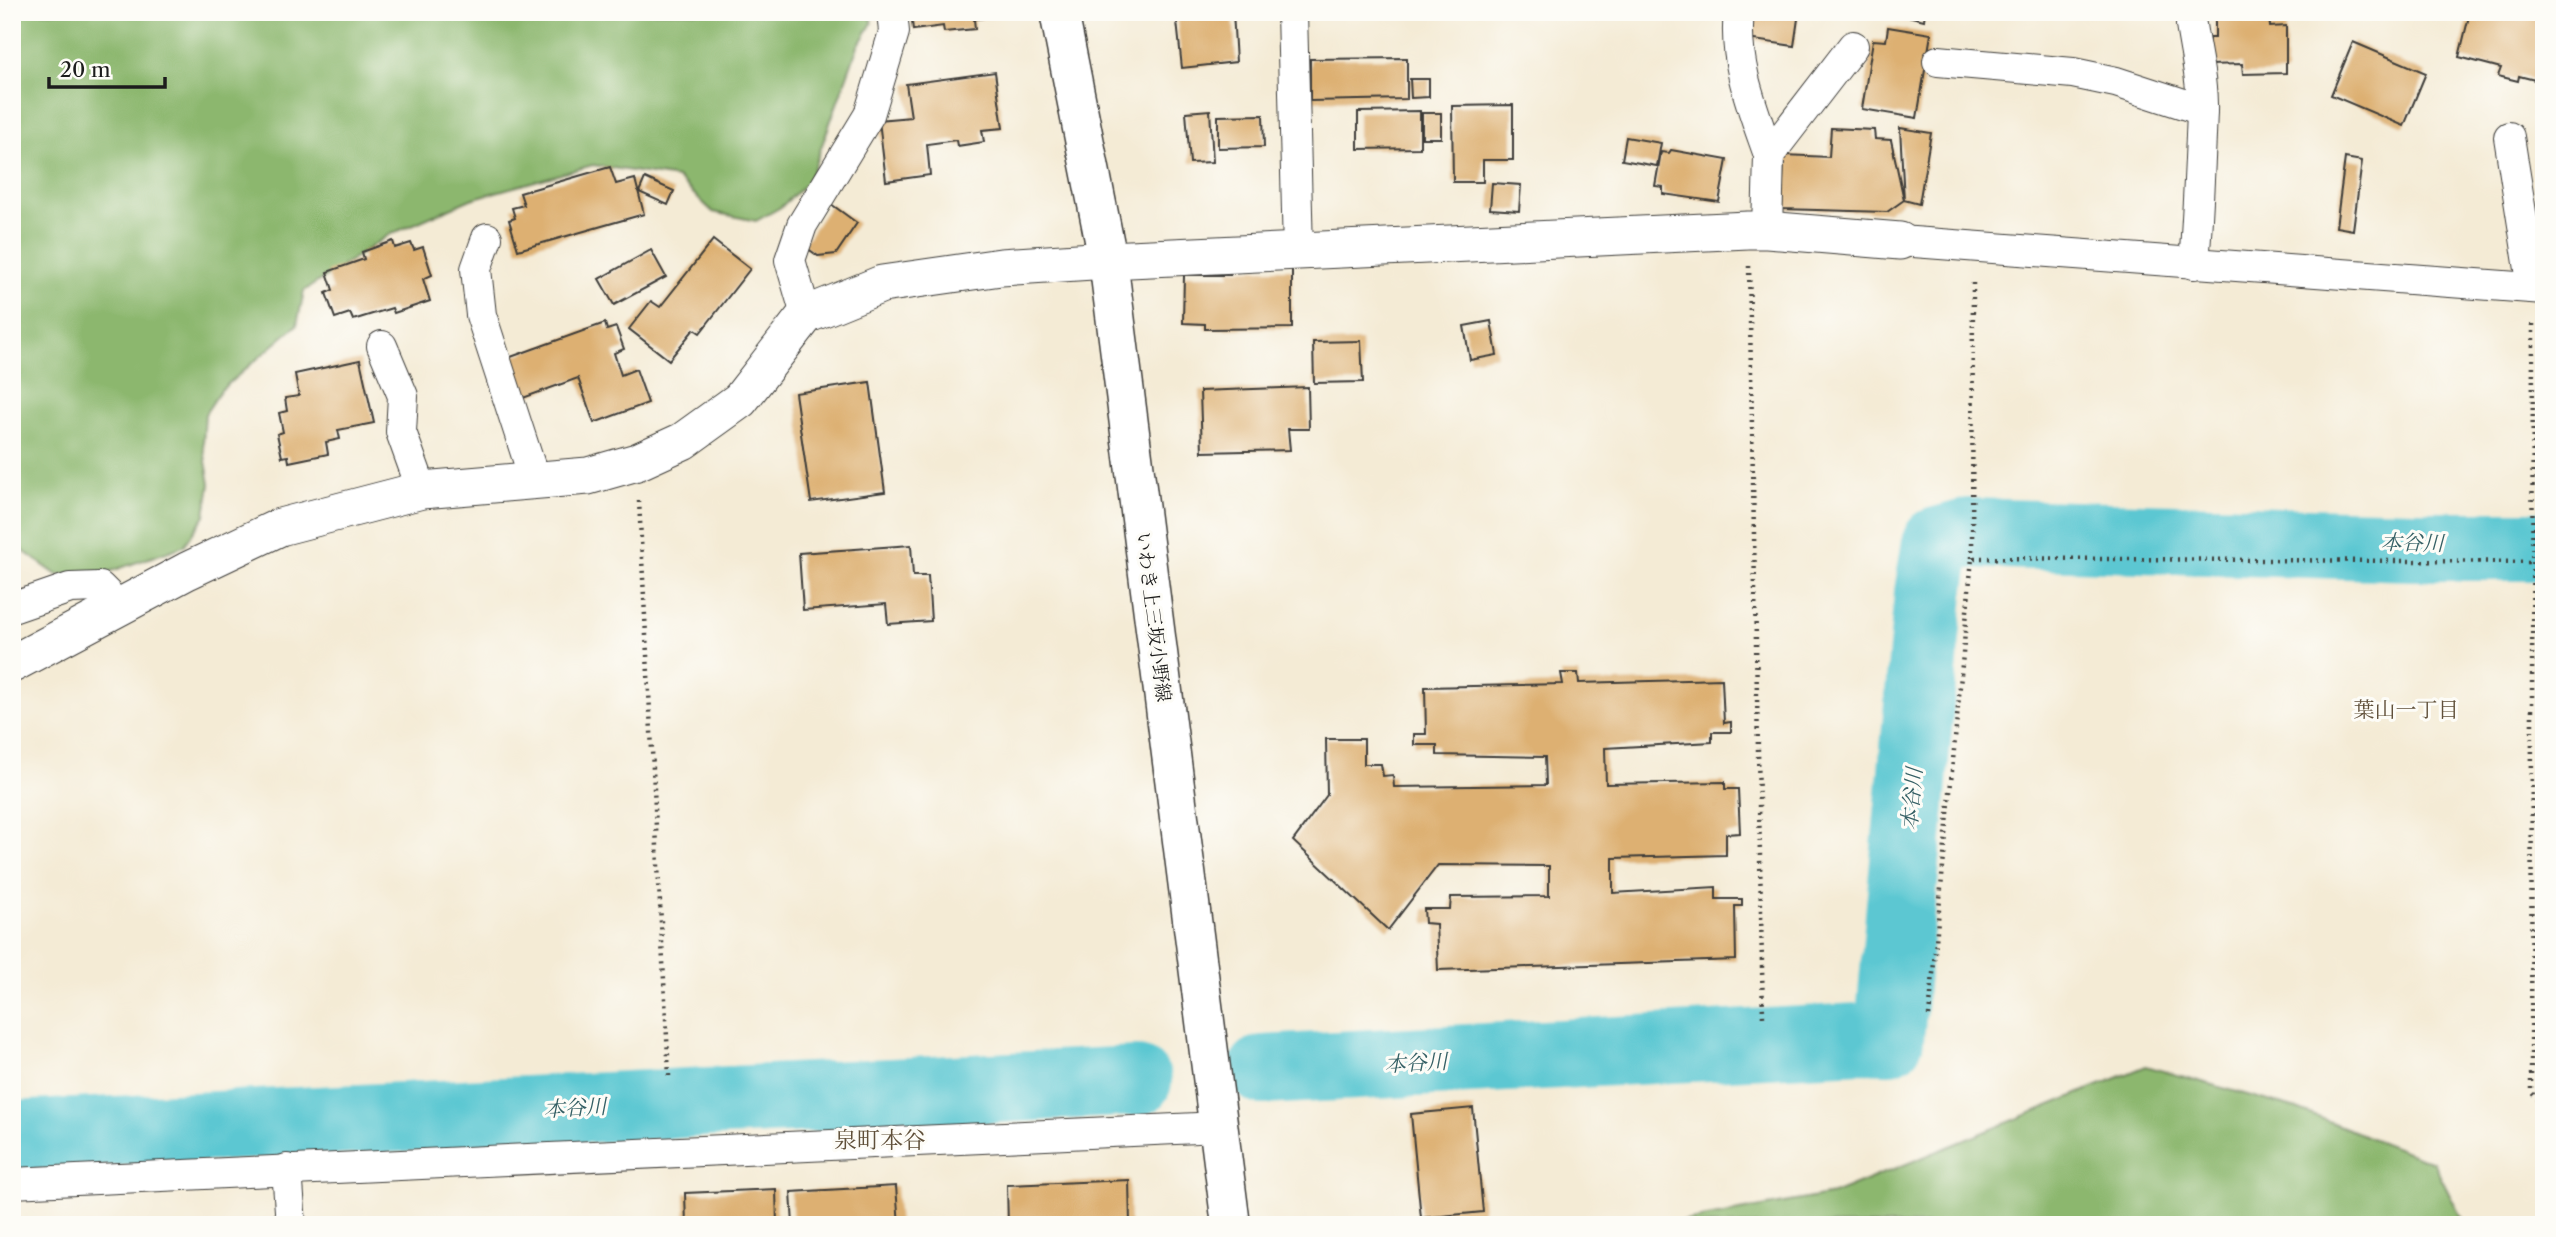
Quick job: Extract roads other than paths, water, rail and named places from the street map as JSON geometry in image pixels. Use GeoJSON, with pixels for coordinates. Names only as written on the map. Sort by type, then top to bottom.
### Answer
{"type":"FeatureCollection","features":[{"type":"Feature","properties":{"kind":"main road","name":"いわき上三坂小野線"},"geometry":{"type":"LineString","coordinates":[[1059,12],[1108,260],[1231,1225]]}},
{"type":"Feature","properties":{"kind":"street"},"geometry":{"type":"LineString","coordinates":[[806,315],[790,260],[802,225],[869,115],[894,32],[892,12]]}},
{"type":"Feature","properties":{"kind":"street"},"geometry":{"type":"LineString","coordinates":[[1292,12],[1298,252]]}},
{"type":"Feature","properties":{"kind":"street"},"geometry":{"type":"LineString","coordinates":[[1739,12],[1737,29],[1744,82],[1769,155],[1758,230]]}},
{"type":"Feature","properties":{"kind":"street"},"geometry":{"type":"LineString","coordinates":[[2191,25],[2202,110],[2194,264]]}},
{"type":"Feature","properties":{"kind":"street"},"geometry":{"type":"LineString","coordinates":[[1769,155],[1853,46]]}},
{"type":"Feature","properties":{"kind":"street"},"geometry":{"type":"LineString","coordinates":[[1938,61],[2073,73],[2116,82],[2202,110]]}},
{"type":"Feature","properties":{"kind":"street"},"geometry":{"type":"LineString","coordinates":[[12,664],[187,571],[280,527],[422,490],[588,476],[637,462],[683,441],[740,400],[806,315],[882,284],[1000,267],[1108,260],[1758,230],[2538,288],[2510,137]]}},
{"type":"Feature","properties":{"kind":"street"},"geometry":{"type":"LineString","coordinates":[[486,237],[476,269],[481,315],[535,481]]}},
{"type":"Feature","properties":{"kind":"street"},"geometry":{"type":"LineString","coordinates":[[382,346],[404,396],[401,432],[422,490]]}},
{"type":"Feature","properties":{"kind":"street"},"geometry":{"type":"LineString","coordinates":[[12,608],[70,588],[100,587],[120,607]]}},
{"type":"Feature","properties":{"kind":"street"},"geometry":{"type":"LineString","coordinates":[[12,1183],[1219,1127]]}},
{"type":"Feature","properties":{"kind":"street"},"geometry":{"type":"LineString","coordinates":[[287,1169],[291,1225]]}},
{"type":"Feature","properties":{"kind":"waterway","name":"本谷川"},"geometry":{"type":"LineString","coordinates":[[1263,1070],[1860,1038],[1889,1039],[1929,593],[1937,542],[1970,533],[2413,546],[2544,546]]}},
{"type":"Feature","properties":{"kind":"waterway","name":"本谷川"},"geometry":{"type":"LineString","coordinates":[[12,1136],[1137,1081]]}},
{"type":"Feature","properties":{"kind":"district","name":"葉山一丁目"},"geometry":{"type":"Point","coordinates":[2406,710]}},
{"type":"Feature","properties":{"kind":"district","name":"泉町本谷"},"geometry":{"type":"Point","coordinates":[880,1140]}}]}
